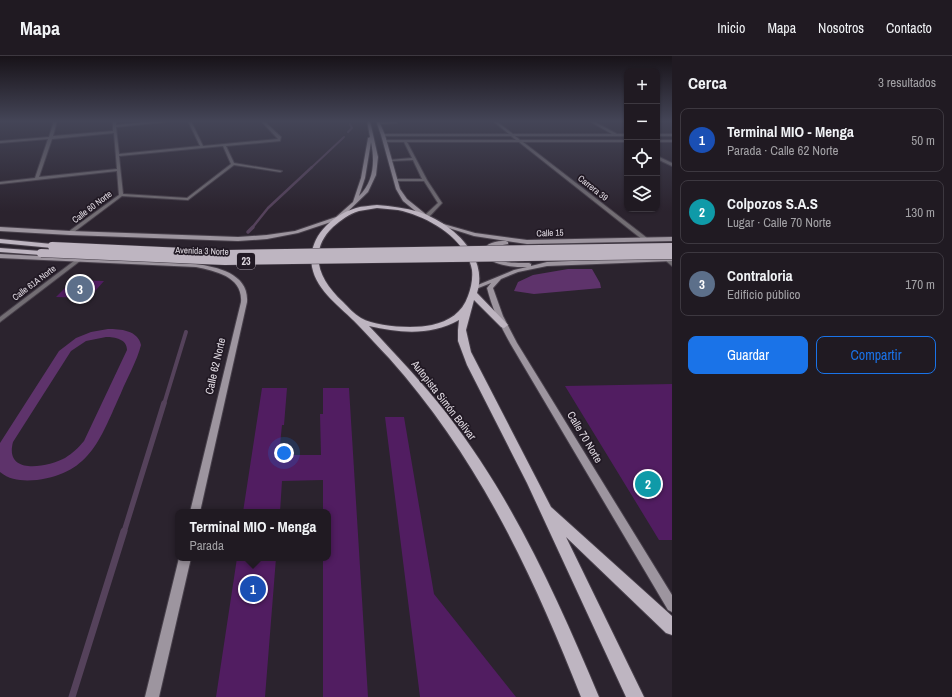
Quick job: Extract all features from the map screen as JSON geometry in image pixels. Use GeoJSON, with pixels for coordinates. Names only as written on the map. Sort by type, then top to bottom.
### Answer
{"type":"FeatureCollection","features":[{"type":"Feature","properties":{"kind":"main road"},"geometry":{"type":"LineString","coordinates":[[338,218],[351,211],[379,207],[401,209],[428,219],[455,236],[466,249],[474,263],[476,271],[473,296],[461,332],[467,357],[493,404],[546,508],[635,697]]}},
{"type":"Feature","properties":{"kind":"main road","name":"Autopista Simón Bolívar"},"geometry":{"type":"LineString","coordinates":[[338,218],[324,232],[318,243],[315,255],[316,268],[321,281],[331,296],[356,318],[424,392],[467,452],[493,494],[521,545],[565,634],[590,697]]}},
{"type":"Feature","properties":{"kind":"main road","name":"Avenida 3 Norte"},"geometry":{"type":"LineString","coordinates":[[0,241],[52,246],[228,254],[448,250]]}},
{"type":"Feature","properties":{"kind":"main road","name":"Calle 15"},"geometry":{"type":"LineString","coordinates":[[448,250],[672,247]]}},
{"type":"Feature","properties":{"kind":"main road","name":"Avenida 3 Norte"},"geometry":{"type":"LineString","coordinates":[[0,250],[225,261],[452,258],[670,258]]}},
{"type":"Feature","properties":{"kind":"main road"},"geometry":{"type":"LineString","coordinates":[[356,318],[380,327],[423,329],[448,323],[457,318],[473,296]]}},
{"type":"Feature","properties":{"kind":"main road"},"geometry":{"type":"LineString","coordinates":[[473,296],[504,325]]}},
{"type":"Feature","properties":{"kind":"main road"},"geometry":{"type":"LineString","coordinates":[[546,508],[672,627]]}},
{"type":"Feature","properties":{"kind":"street"},"geometry":{"type":"LineString","coordinates":[[37,178],[47,151]]}},
{"type":"Feature","properties":{"kind":"street","name":"Calle 60 Norte"},"geometry":{"type":"LineString","coordinates":[[70,233],[121,195],[117,151]]}},
{"type":"Feature","properties":{"kind":"street"},"geometry":{"type":"LineString","coordinates":[[118,156],[165,151]]}},
{"type":"Feature","properties":{"kind":"street"},"geometry":{"type":"LineString","coordinates":[[227,151],[233,164]]}},
{"type":"Feature","properties":{"kind":"street"},"geometry":{"type":"LineString","coordinates":[[354,203],[363,178],[368,151]]}},
{"type":"Feature","properties":{"kind":"street","name":"Autopista Simón Bolívar"},"geometry":{"type":"LineString","coordinates":[[338,218],[366,192],[374,175],[376,157],[375,151]]}},
{"type":"Feature","properties":{"kind":"street"},"geometry":{"type":"LineString","coordinates":[[388,151],[398,189],[405,200],[428,219],[440,203],[425,180],[410,151]]}},
{"type":"Feature","properties":{"kind":"street","name":"Carrera 39"},"geometry":{"type":"LineString","coordinates":[[531,151],[645,239]]}},
{"type":"Feature","properties":{"kind":"street"},"geometry":{"type":"LineString","coordinates":[[660,159],[672,165]]}},
{"type":"Feature","properties":{"kind":"street"},"geometry":{"type":"LineString","coordinates":[[391,160],[414,160]]}},
{"type":"Feature","properties":{"kind":"street"},"geometry":{"type":"LineString","coordinates":[[121,195],[188,198],[233,164],[280,171]]}},
{"type":"Feature","properties":{"kind":"street"},"geometry":{"type":"LineString","coordinates":[[0,183],[119,170]]}},
{"type":"Feature","properties":{"kind":"street"},"geometry":{"type":"LineString","coordinates":[[396,180],[425,180]]}},
{"type":"Feature","properties":{"kind":"street","name":"Avenida 3 Norte"},"geometry":{"type":"LineString","coordinates":[[0,229],[221,239],[255,238],[289,234],[338,218]]}},
{"type":"Feature","properties":{"kind":"street","name":"Calle 15"},"geometry":{"type":"LineString","coordinates":[[428,219],[474,234],[527,242],[672,239]]}},
{"type":"Feature","properties":{"kind":"street"},"geometry":{"type":"LineString","coordinates":[[527,242],[494,244],[488,246],[485,253],[493,260],[508,264],[547,264],[670,258],[672,264]]}},
{"type":"Feature","properties":{"kind":"street","name":"Avenida 3 Norte"},"geometry":{"type":"LineString","coordinates":[[0,256],[186,265]]}},
{"type":"Feature","properties":{"kind":"street","name":"Calle 61A Norte"},"geometry":{"type":"LineString","coordinates":[[0,320],[78,260]]}},
{"type":"Feature","properties":{"kind":"street"},"geometry":{"type":"LineString","coordinates":[[473,296],[498,279],[516,271],[547,264]]}},
{"type":"Feature","properties":{"kind":"street","name":"Calle 62 Norte"},"geometry":{"type":"LineString","coordinates":[[186,265],[212,269],[228,274],[241,285],[245,297],[196,509]]}},
{"type":"Feature","properties":{"kind":"street","name":"Calle 70 Norte"},"geometry":{"type":"LineString","coordinates":[[498,279],[490,288],[494,304],[504,325],[564,428],[672,606]]}},
{"type":"Feature","properties":{"kind":"street"},"geometry":{"type":"LineString","coordinates":[[152,697],[184,561]]}},
{"type":"Feature","properties":{"kind":"shaded area"},"geometry":{"type":"Polygon","coordinates":[[[568,269],[592,269],[600,283],[601,288],[534,294],[514,291],[518,282],[533,275],[568,269]]]}},
{"type":"Feature","properties":{"kind":"shaded area"},"geometry":{"type":"Polygon","coordinates":[[[108,329],[128,331],[136,336],[141,345],[100,438],[82,461],[71,470],[56,476],[37,480],[18,480],[4,475],[0,472],[0,443],[59,351],[76,338],[91,332],[108,329]],[[106,337],[86,341],[71,351],[13,442],[12,453],[15,460],[21,464],[29,466],[48,464],[65,458],[84,441],[127,350],[125,343],[120,339],[106,337]]]}},
{"type":"Feature","properties":{"kind":"building"},"geometry":{"type":"Polygon","coordinates":[[[73,280],[104,281],[89,298],[56,297],[73,280]]]}},
{"type":"Feature","properties":{"kind":"building"},"geometry":{"type":"Polygon","coordinates":[[[672,384],[672,540],[659,540],[565,386],[672,384]]]}},
{"type":"Feature","properties":{"kind":"building"},"geometry":{"type":"Polygon","coordinates":[[[262,388],[287,388],[284,425],[282,425],[279,455],[321,455],[320,414],[323,414],[323,388],[349,388],[368,697],[323,697],[323,561],[331,561],[331,509],[323,509],[323,480],[282,481],[280,509],[243,509],[262,388]]]}},
{"type":"Feature","properties":{"kind":"building"},"geometry":{"type":"Polygon","coordinates":[[[385,417],[404,417],[434,594],[516,697],[420,697],[385,417]]]}},
{"type":"Feature","properties":{"kind":"building"},"geometry":{"type":"Polygon","coordinates":[[[237,561],[276,561],[265,697],[216,697],[237,561]]]}},
{"type":"Feature","properties":{"kind":"waterway"},"geometry":{"type":"LineString","coordinates":[[311,168],[329,151]]}},
{"type":"Feature","properties":{"kind":"waterway"},"geometry":{"type":"LineString","coordinates":[[252,228],[268,208],[312,167]]}},
{"type":"Feature","properties":{"kind":"waterway"},"geometry":{"type":"LineString","coordinates":[[248,232],[252,228]]}},
{"type":"Feature","properties":{"kind":"waterway"},"geometry":{"type":"LineString","coordinates":[[164,404],[186,332]]}},
{"type":"Feature","properties":{"kind":"waterway"},"geometry":{"type":"LineString","coordinates":[[124,532],[164,403]]}},
{"type":"Feature","properties":{"kind":"waterway"},"geometry":{"type":"LineString","coordinates":[[72,697],[124,531]]}},
{"type":"Feature","properties":{"kind":"place","name":"Contraloria"},"geometry":{"type":"Point","coordinates":[80,289]}},
{"type":"Feature","properties":{"kind":"place","name":"Colpozos S.A.S"},"geometry":{"type":"Point","coordinates":[648,484]}},
{"type":"Feature","properties":{"kind":"place","name":"Terminal MIO - Menga"},"geometry":{"type":"Point","coordinates":[253,589]}}]}
